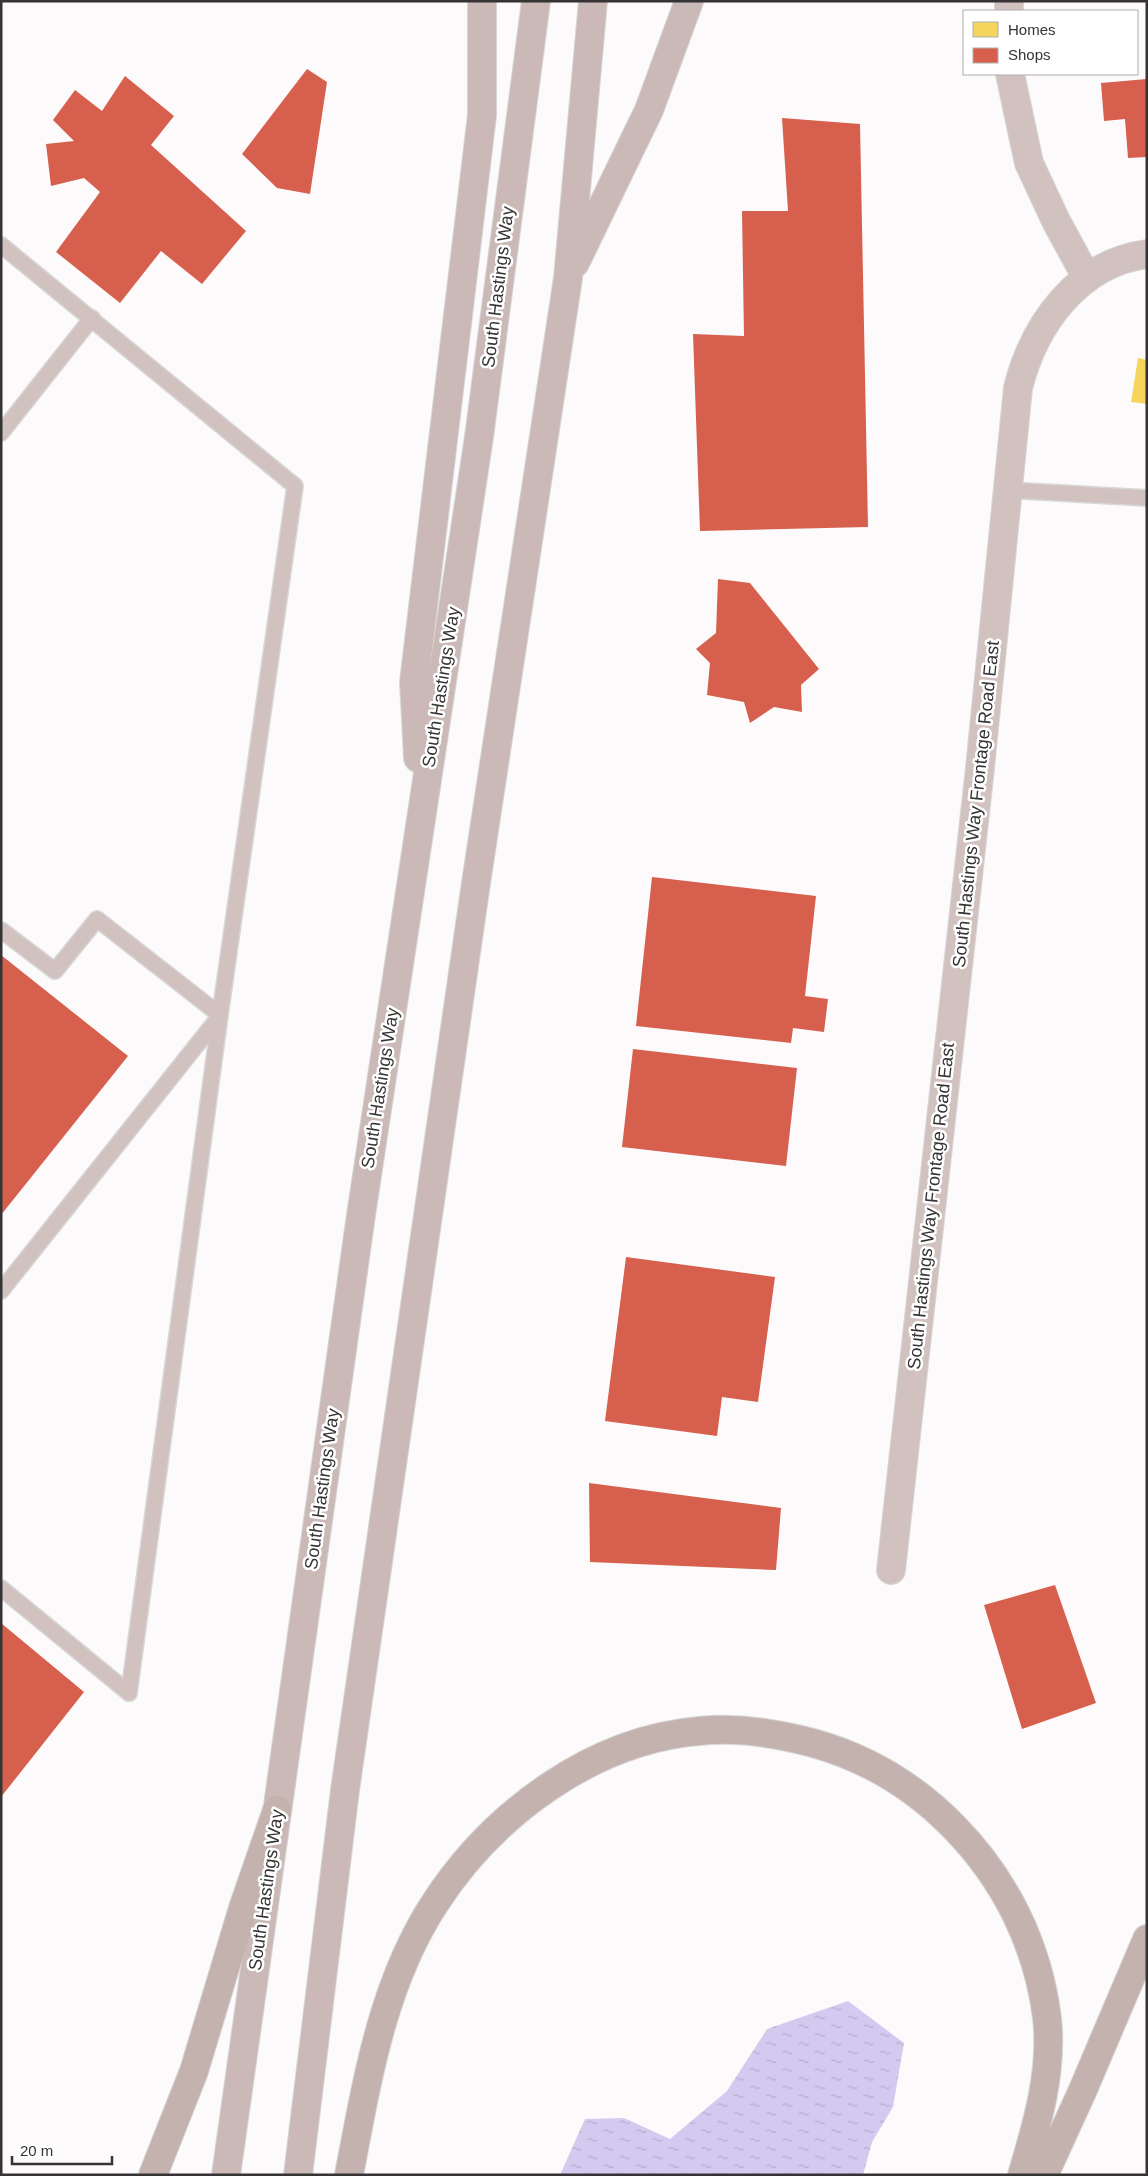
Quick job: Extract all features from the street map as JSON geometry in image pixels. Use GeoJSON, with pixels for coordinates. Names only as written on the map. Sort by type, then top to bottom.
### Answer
{"type":"FeatureCollection","features":[{"type":"Feature","properties":{"kind":"highway"},"geometry":{"type":"LineString","coordinates":[[349,2175],[368,2077],[391,1994],[408,1952],[426,1918],[460,1870],[488,1839],[520,1809],[578,1769],[599,1758],[637,1744],[694,1731],[717,1730],[745,1730],[800,1740],[833,1749],[874,1767],[903,1785],[942,1815],[969,1842],[1000,1883],[1024,1930],[1041,1984],[1047,2020],[1047,2068],[1037,2124],[1022,2175]]}},
{"type":"Feature","properties":{"kind":"highway"},"geometry":{"type":"LineString","coordinates":[[153,2175],[194,2071],[243,1908],[278,1810]]}},
{"type":"Feature","properties":{"kind":"highway"},"geometry":{"type":"LineString","coordinates":[[1044,2175],[1082,2092],[1147,1939]]}},
{"type":"Feature","properties":{"kind":"main road"},"geometry":{"type":"LineString","coordinates":[[421,818],[414,682],[482,115],[482,1]]}},
{"type":"Feature","properties":{"kind":"main road","name":"South Hastings Way"},"geometry":{"type":"LineString","coordinates":[[226,2175],[361,1215],[479,437],[536,1]]}},
{"type":"Feature","properties":{"kind":"main road"},"geometry":{"type":"LineString","coordinates":[[298,2175],[344,1790],[475,893],[568,278],[593,1]]}},
{"type":"Feature","properties":{"kind":"main road"},"geometry":{"type":"LineString","coordinates":[[568,278],[649,110],[689,1]]}},
{"type":"Feature","properties":{"kind":"street"},"geometry":{"type":"LineString","coordinates":[[1010,75],[1029,163],[1056,221],[1087,278]]}},
{"type":"Feature","properties":{"kind":"street","name":"South Hastings Way Frontage Road East"},"geometry":{"type":"LineString","coordinates":[[890,1570],[980,768],[1018,388],[1024,365],[1046,322],[1087,278],[1118,260],[1147,254]]}},
{"type":"Feature","properties":{"kind":"lane"},"geometry":{"type":"LineString","coordinates":[[1,245],[295,486],[220,1015],[129,1694],[1,1588]]}},
{"type":"Feature","properties":{"kind":"lane"},"geometry":{"type":"LineString","coordinates":[[1,433],[92,318]]}},
{"type":"Feature","properties":{"kind":"lane"},"geometry":{"type":"LineString","coordinates":[[1009,490],[1147,498]]}},
{"type":"Feature","properties":{"kind":"lane"},"geometry":{"type":"LineString","coordinates":[[1,930],[55,971],[97,919],[220,1015]]}},
{"type":"Feature","properties":{"kind":"lane"},"geometry":{"type":"LineString","coordinates":[[1,1291],[220,1015]]}},
{"type":"Feature","properties":{"kind":"water"},"geometry":{"type":"Polygon","coordinates":[[[848,2001],[904,2043],[893,2107],[872,2142],[863,2175],[560,2175],[585,2119],[624,2118],[670,2139],[727,2091],[767,2029],[848,2001]]]}},
{"type":"Feature","properties":{"kind":"building: Homes"},"geometry":{"type":"Polygon","coordinates":[[[1138,358],[1147,360],[1147,404],[1131,402],[1138,358]]]}},
{"type":"Feature","properties":{"kind":"building: Shops"},"geometry":{"type":"Polygon","coordinates":[[[307,69],[327,82],[310,194],[277,188],[242,154],[307,69]]]}},
{"type":"Feature","properties":{"kind":"building: Shops"},"geometry":{"type":"Polygon","coordinates":[[[125,76],[174,116],[151,145],[246,231],[202,284],[161,251],[120,303],[56,252],[100,192],[84,178],[51,186],[46,144],[74,141],[53,120],[75,90],[102,111],[125,76]]]}},
{"type":"Feature","properties":{"kind":"building: Shops"},"geometry":{"type":"Polygon","coordinates":[[[1147,79],[1147,157],[1128,158],[1125,119],[1104,121],[1101,83],[1147,79]]]}},
{"type":"Feature","properties":{"kind":"building: Shops"},"geometry":{"type":"Polygon","coordinates":[[[782,118],[860,124],[868,527],[700,531],[693,334],[744,336],[742,211],[788,211],[782,118]]]}},
{"type":"Feature","properties":{"kind":"building: Shops"},"geometry":{"type":"Polygon","coordinates":[[[718,579],[750,583],[819,669],[801,685],[802,712],[774,707],[750,723],[744,702],[707,695],[710,663],[696,649],[716,633],[718,579]]]}},
{"type":"Feature","properties":{"kind":"building: Shops"},"geometry":{"type":"Polygon","coordinates":[[[652,877],[816,896],[805,996],[828,999],[824,1032],[793,1028],[791,1043],[636,1026],[652,877]]]}},
{"type":"Feature","properties":{"kind":"building: Shops"},"geometry":{"type":"Polygon","coordinates":[[[1,955],[128,1056],[1,1215],[1,955]]]}},
{"type":"Feature","properties":{"kind":"building: Shops"},"geometry":{"type":"Polygon","coordinates":[[[633,1049],[797,1068],[786,1166],[622,1147],[633,1049]]]}},
{"type":"Feature","properties":{"kind":"building: Shops"},"geometry":{"type":"Polygon","coordinates":[[[626,1257],[775,1277],[758,1402],[722,1397],[717,1436],[605,1421],[626,1257]]]}},
{"type":"Feature","properties":{"kind":"building: Shops"},"geometry":{"type":"Polygon","coordinates":[[[589,1483],[781,1508],[776,1570],[590,1562],[589,1483]]]}},
{"type":"Feature","properties":{"kind":"building: Shops"},"geometry":{"type":"Polygon","coordinates":[[[1055,1585],[1096,1703],[1022,1729],[984,1605],[1055,1585]]]}},
{"type":"Feature","properties":{"kind":"building: Shops"},"geometry":{"type":"Polygon","coordinates":[[[1,1623],[84,1692],[1,1797],[1,1623]]]}}]}
